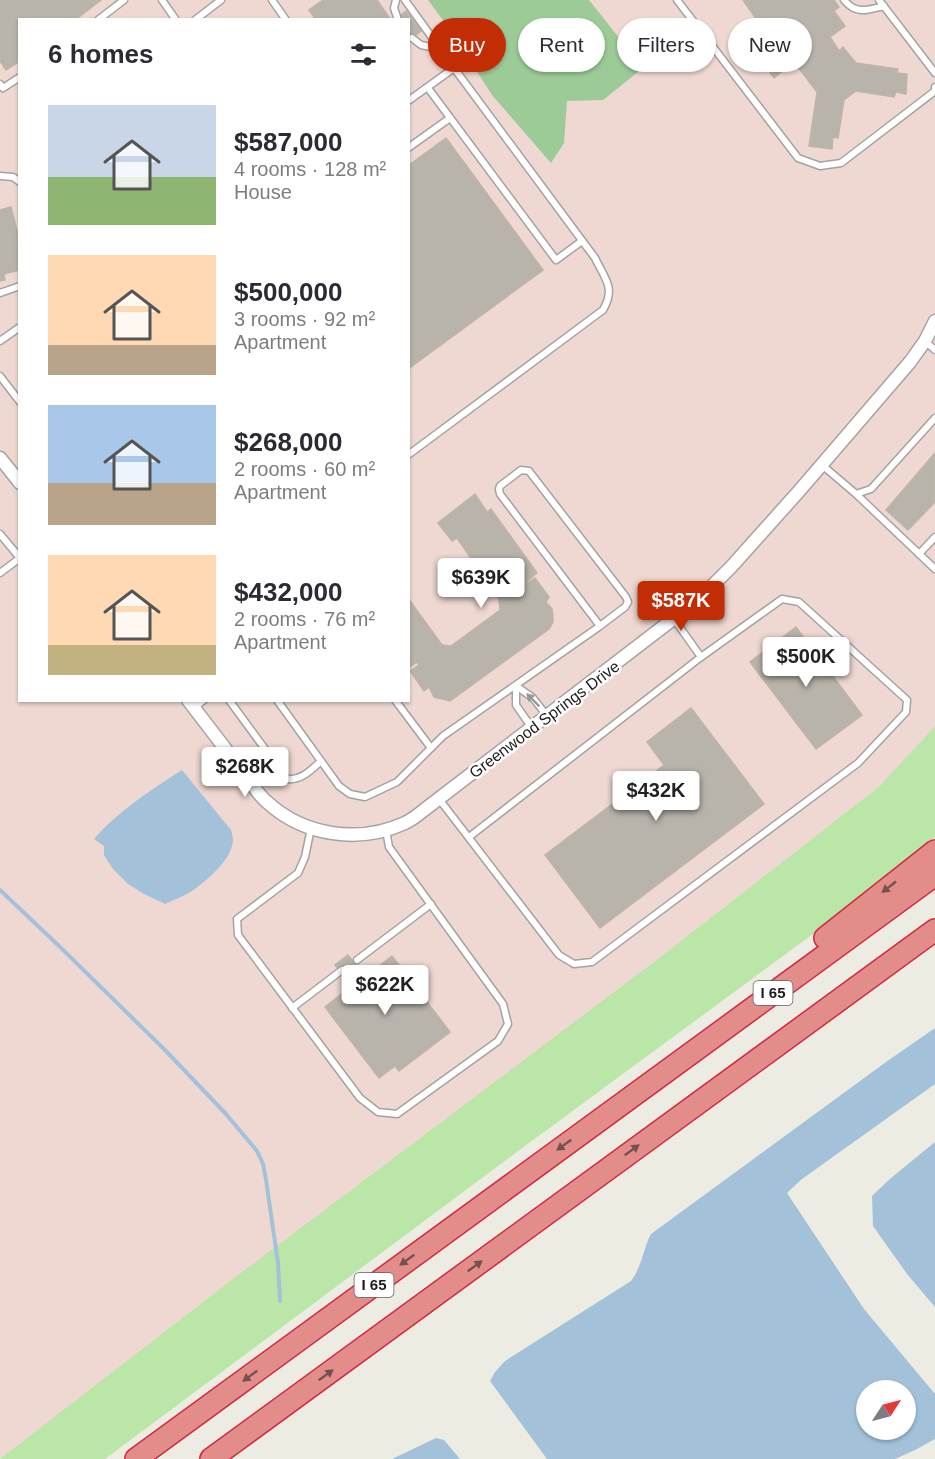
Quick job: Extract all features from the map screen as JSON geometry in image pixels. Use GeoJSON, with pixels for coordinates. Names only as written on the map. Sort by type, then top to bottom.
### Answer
{"type":"FeatureCollection","features":[{"type":"Feature","properties":{"kind":"highway"},"geometry":{"type":"LineString","coordinates":[[612,1111],[789,966],[935,851]]}},
{"type":"Feature","properties":{"kind":"highway","name":"I 65"},"geometry":{"type":"LineString","coordinates":[[136,1459],[935,874]]}},
{"type":"Feature","properties":{"kind":"highway","name":"I 65"},"geometry":{"type":"LineString","coordinates":[[211,1459],[935,930]]}},
{"type":"Feature","properties":{"kind":"highway"},"geometry":{"type":"LineString","coordinates":[[717,1088],[935,945]]}},
{"type":"Feature","properties":{"kind":"street","name":"Greenwood Springs Drive"},"geometry":{"type":"LineString","coordinates":[[195,703],[266,802],[286,815],[311,828],[343,835],[364,834],[405,823],[548,716],[706,592],[822,465],[910,362],[935,321]]}},
{"type":"Feature","properties":{"kind":"street"},"geometry":{"type":"LineString","coordinates":[[0,458],[18,480]]}},
{"type":"Feature","properties":{"kind":"lane"},"geometry":{"type":"LineString","coordinates":[[101,18],[124,0]]}},
{"type":"Feature","properties":{"kind":"lane"},"geometry":{"type":"LineString","coordinates":[[162,0],[175,18]]}},
{"type":"Feature","properties":{"kind":"lane"},"geometry":{"type":"LineString","coordinates":[[198,18],[221,0]]}},
{"type":"Feature","properties":{"kind":"lane"},"geometry":{"type":"LineString","coordinates":[[396,0],[394,8],[397,17]]}},
{"type":"Feature","properties":{"kind":"lane"},"geometry":{"type":"LineString","coordinates":[[405,0],[428,32]]}},
{"type":"Feature","properties":{"kind":"lane"},"geometry":{"type":"LineString","coordinates":[[677,0],[798,158],[820,166],[841,163],[934,91],[935,87]]}},
{"type":"Feature","properties":{"kind":"lane"},"geometry":{"type":"LineString","coordinates":[[844,0],[848,5],[861,11],[882,3],[935,73]]}},
{"type":"Feature","properties":{"kind":"lane"},"geometry":{"type":"LineString","coordinates":[[276,1],[285,18]]}},
{"type":"Feature","properties":{"kind":"lane"},"geometry":{"type":"LineString","coordinates":[[412,38],[421,45],[428,46]]}},
{"type":"Feature","properties":{"kind":"lane"},"geometry":{"type":"LineString","coordinates":[[410,100],[449,72]]}},
{"type":"Feature","properties":{"kind":"lane"},"geometry":{"type":"LineString","coordinates":[[410,454],[603,310],[610,298],[608,285],[595,258],[457,72]]}},
{"type":"Feature","properties":{"kind":"lane"},"geometry":{"type":"LineString","coordinates":[[0,84],[3,88],[18,78]]}},
{"type":"Feature","properties":{"kind":"lane"},"geometry":{"type":"LineString","coordinates":[[428,88],[556,260],[582,241]]}},
{"type":"Feature","properties":{"kind":"lane"},"geometry":{"type":"LineString","coordinates":[[410,147],[450,118]]}},
{"type":"Feature","properties":{"kind":"lane"},"geometry":{"type":"LineString","coordinates":[[0,176],[13,177],[18,181]]}},
{"type":"Feature","properties":{"kind":"lane"},"geometry":{"type":"LineString","coordinates":[[0,293],[18,288]]}},
{"type":"Feature","properties":{"kind":"lane"},"geometry":{"type":"LineString","coordinates":[[0,341],[18,328]]}},
{"type":"Feature","properties":{"kind":"lane"},"geometry":{"type":"LineString","coordinates":[[924,341],[935,350]]}},
{"type":"Feature","properties":{"kind":"lane"},"geometry":{"type":"LineString","coordinates":[[0,376],[18,399]]}},
{"type":"Feature","properties":{"kind":"lane"},"geometry":{"type":"LineString","coordinates":[[856,494],[871,489],[935,418]]}},
{"type":"Feature","properties":{"kind":"lane"},"geometry":{"type":"LineString","coordinates":[[822,465],[935,569]]}},
{"type":"Feature","properties":{"kind":"lane"},"geometry":{"type":"LineString","coordinates":[[278,702],[339,786],[350,794],[365,797],[397,782],[443,736],[516,686],[600,626],[625,607],[628,602],[627,597],[529,471],[525,469],[500,486],[500,494],[600,626]]}},
{"type":"Feature","properties":{"kind":"lane"},"geometry":{"type":"LineString","coordinates":[[0,534],[18,556]]}},
{"type":"Feature","properties":{"kind":"lane"},"geometry":{"type":"LineString","coordinates":[[919,554],[935,537]]}},
{"type":"Feature","properties":{"kind":"lane"},"geometry":{"type":"LineString","coordinates":[[0,573],[18,560]]}},
{"type":"Feature","properties":{"kind":"lane"},"geometry":{"type":"LineString","coordinates":[[439,799],[559,955],[574,964],[592,962],[858,763],[906,712],[907,700],[799,602],[782,599],[701,657],[469,837]]}},
{"type":"Feature","properties":{"kind":"lane"},"geometry":{"type":"LineString","coordinates":[[674,619],[701,657]]}},
{"type":"Feature","properties":{"kind":"lane"},"geometry":{"type":"LineString","coordinates":[[516,686],[533,698],[548,716]]}},
{"type":"Feature","properties":{"kind":"lane"},"geometry":{"type":"LineString","coordinates":[[516,686],[516,705],[532,728]]}},
{"type":"Feature","properties":{"kind":"lane"},"geometry":{"type":"LineString","coordinates":[[230,702],[288,779],[300,778],[321,762]]}},
{"type":"Feature","properties":{"kind":"lane"},"geometry":{"type":"LineString","coordinates":[[396,702],[430,748]]}},
{"type":"Feature","properties":{"kind":"lane"},"geometry":{"type":"LineString","coordinates":[[311,828],[305,857],[297,873],[237,919],[238,935],[360,1098],[378,1112],[397,1114],[498,1041],[508,1024],[503,1004],[389,847],[386,829]]}},
{"type":"Feature","properties":{"kind":"lane"},"geometry":{"type":"LineString","coordinates":[[357,960],[430,904]]}},
{"type":"Feature","properties":{"kind":"lane"},"geometry":{"type":"LineString","coordinates":[[292,1008],[342,970]]}},
{"type":"Feature","properties":{"kind":"shaded area"},"geometry":{"type":"Polygon","coordinates":[[[0,0],[935,0],[935,818],[0,1459],[0,0]]]}},
{"type":"Feature","properties":{"kind":"green space"},"geometry":{"type":"Polygon","coordinates":[[[428,0],[589,0],[603,18],[518,18],[518,72],[605,72],[605,20],[617,35],[617,72],[638,72],[603,100],[567,101],[564,143],[551,163],[492,95],[477,72],[506,72],[506,18],[441,18],[428,0]]]}},
{"type":"Feature","properties":{"kind":"green space"},"geometry":{"type":"Polygon","coordinates":[[[935,726],[935,837],[821,928],[105,1459],[0,1459],[233,1279],[658,959],[880,786],[935,726]]]}},
{"type":"Feature","properties":{"kind":"water"},"geometry":{"type":"Polygon","coordinates":[[[182,770],[231,830],[233,842],[224,862],[211,876],[189,893],[165,904],[128,884],[113,869],[104,855],[104,846],[94,839],[124,810],[182,770]]]}},
{"type":"Feature","properties":{"kind":"water"},"geometry":{"type":"Polygon","coordinates":[[[935,1028],[935,1084],[802,1179],[787,1193],[864,1309],[935,1394],[935,1439],[895,1459],[547,1459],[490,1381],[505,1361],[631,1281],[638,1270],[651,1234],[935,1028]]]}},
{"type":"Feature","properties":{"kind":"water"},"geometry":{"type":"Polygon","coordinates":[[[935,1142],[935,1307],[907,1274],[873,1226],[872,1196],[935,1142]]]}},
{"type":"Feature","properties":{"kind":"water"},"geometry":{"type":"Polygon","coordinates":[[[436,1438],[444,1440],[460,1459],[392,1459],[436,1438]]]}},
{"type":"Feature","properties":{"kind":"building"},"geometry":{"type":"Polygon","coordinates":[[[0,0],[101,0],[78,18],[18,18],[18,62],[6,70],[0,61],[0,0]]]}},
{"type":"Feature","properties":{"kind":"building"},"geometry":{"type":"Polygon","coordinates":[[[323,0],[377,0],[390,18],[315,18],[309,10],[323,0]]]}},
{"type":"Feature","properties":{"kind":"building"},"geometry":{"type":"Polygon","coordinates":[[[743,0],[834,0],[839,7],[834,11],[845,26],[830,37],[839,51],[843,47],[856,63],[898,69],[897,73],[907,74],[906,94],[896,92],[894,97],[856,91],[844,100],[838,138],[833,137],[832,149],[809,146],[817,92],[802,72],[812,72],[812,18],[756,18],[743,0]]]}},
{"type":"Feature","properties":{"kind":"building"},"geometry":{"type":"Polygon","coordinates":[[[406,11],[421,31],[410,39],[410,18],[397,18],[406,11]]]}},
{"type":"Feature","properties":{"kind":"building"},"geometry":{"type":"Polygon","coordinates":[[[770,72],[782,72],[774,78],[770,72]]]}},
{"type":"Feature","properties":{"kind":"building"},"geometry":{"type":"Polygon","coordinates":[[[446,138],[543,270],[410,368],[410,165],[446,138]]]}},
{"type":"Feature","properties":{"kind":"building"},"geometry":{"type":"Polygon","coordinates":[[[11,207],[18,235],[18,270],[4,274],[5,280],[0,281],[0,210],[11,207]]]}},
{"type":"Feature","properties":{"kind":"building"},"geometry":{"type":"Polygon","coordinates":[[[935,453],[935,502],[908,530],[886,510],[935,453]]]}},
{"type":"Feature","properties":{"kind":"building"},"geometry":{"type":"Polygon","coordinates":[[[475,494],[487,512],[491,509],[537,573],[524,584],[535,578],[549,597],[546,602],[552,609],[553,616],[549,629],[450,701],[434,697],[429,687],[424,691],[410,671],[419,665],[417,662],[410,667],[410,601],[442,645],[451,646],[500,610],[499,599],[457,538],[452,541],[438,523],[475,494]]]}},
{"type":"Feature","properties":{"kind":"building"},"geometry":{"type":"Polygon","coordinates":[[[796,627],[862,715],[816,749],[750,662],[796,627]]]}},
{"type":"Feature","properties":{"kind":"building"},"geometry":{"type":"Polygon","coordinates":[[[691,708],[764,804],[600,928],[545,855],[664,765],[647,742],[691,708]]]}},
{"type":"Feature","properties":{"kind":"building"},"geometry":{"type":"Polygon","coordinates":[[[348,955],[365,977],[392,956],[450,1032],[399,1071],[395,1066],[379,1078],[325,1007],[352,986],[335,965],[348,955]]]}},
{"type":"Feature","properties":{"kind":"waterway"},"geometry":{"type":"LineString","coordinates":[[0,890],[165,1050],[226,1114],[257,1151],[263,1164],[266,1180],[278,1263],[280,1301]]}}]}
